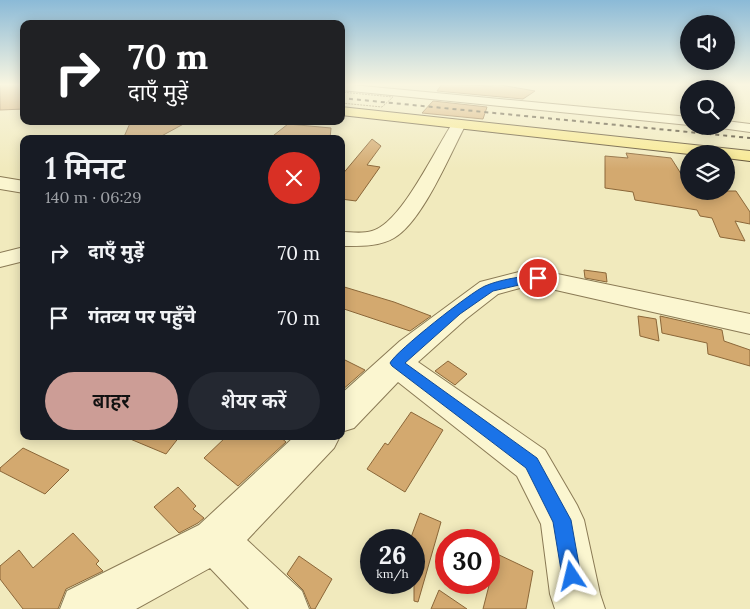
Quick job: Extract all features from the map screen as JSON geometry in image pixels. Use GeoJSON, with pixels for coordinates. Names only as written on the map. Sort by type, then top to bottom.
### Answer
{"type":"FeatureCollection","features":[{"type":"Feature","properties":{"kind":"main road"},"geometry":{"type":"LineString","coordinates":[[345,112],[750,156]]}},
{"type":"Feature","properties":{"kind":"street"},"geometry":{"type":"LineString","coordinates":[[601,112],[680,120]]}},
{"type":"Feature","properties":{"kind":"street"},"geometry":{"type":"LineString","coordinates":[[345,239],[368,240],[388,233],[406,216],[458,124]]}},
{"type":"Feature","properties":{"kind":"street"},"geometry":{"type":"LineString","coordinates":[[735,126],[750,128]]}},
{"type":"Feature","properties":{"kind":"street"},"geometry":{"type":"LineString","coordinates":[[0,183],[20,187]]}},
{"type":"Feature","properties":{"kind":"street"},"geometry":{"type":"LineString","coordinates":[[0,260],[20,255]]}},
{"type":"Feature","properties":{"kind":"street"},"geometry":{"type":"LineString","coordinates":[[345,413],[396,363],[456,312],[489,288],[519,280],[538,278],[750,324]]}},
{"type":"Feature","properties":{"kind":"street"},"geometry":{"type":"LineString","coordinates":[[396,363],[531,463],[562,520],[575,594],[580,609]]}},
{"type":"Feature","properties":{"kind":"street"},"geometry":{"type":"LineString","coordinates":[[85,609],[215,541],[318,440]]}},
{"type":"Feature","properties":{"kind":"street"},"geometry":{"type":"LineString","coordinates":[[215,541],[284,609]]}},
{"type":"Feature","properties":{"kind":"building"},"geometry":{"type":"Polygon","coordinates":[[[423,112],[485,112],[483,119],[423,112]]]}},
{"type":"Feature","properties":{"kind":"building"},"geometry":{"type":"Polygon","coordinates":[[[129,125],[182,125],[163,135],[125,135],[129,125]]]}},
{"type":"Feature","properties":{"kind":"building"},"geometry":{"type":"Polygon","coordinates":[[[287,125],[331,128],[330,135],[274,135],[287,125]]]}},
{"type":"Feature","properties":{"kind":"building"},"geometry":{"type":"Polygon","coordinates":[[[372,139],[381,146],[367,165],[380,167],[356,201],[345,200],[345,171],[372,139]]]}},
{"type":"Feature","properties":{"kind":"building"},"geometry":{"type":"Polygon","coordinates":[[[626,153],[671,158],[680,172],[680,200],[735,200],[736,191],[750,212],[750,224],[735,221],[745,241],[720,237],[712,218],[700,216],[697,210],[635,200],[633,192],[605,188],[605,156],[628,158],[626,153]]]}},
{"type":"Feature","properties":{"kind":"building"},"geometry":{"type":"Polygon","coordinates":[[[584,270],[606,273],[607,282],[585,278],[584,270]]]}},
{"type":"Feature","properties":{"kind":"building"},"geometry":{"type":"Polygon","coordinates":[[[345,287],[394,302],[431,316],[410,331],[345,309],[345,287]]]}},
{"type":"Feature","properties":{"kind":"building"},"geometry":{"type":"Polygon","coordinates":[[[638,316],[656,319],[659,341],[640,336],[638,316]]]}},
{"type":"Feature","properties":{"kind":"building"},"geometry":{"type":"Polygon","coordinates":[[[660,316],[722,330],[724,341],[750,350],[750,366],[708,354],[707,343],[662,333],[660,316]]]}},
{"type":"Feature","properties":{"kind":"building"},"geometry":{"type":"Polygon","coordinates":[[[345,360],[365,370],[345,388],[345,360]]]}},
{"type":"Feature","properties":{"kind":"building"},"geometry":{"type":"Polygon","coordinates":[[[448,361],[467,374],[455,385],[435,371],[448,361]]]}},
{"type":"Feature","properties":{"kind":"building"},"geometry":{"type":"Polygon","coordinates":[[[411,412],[443,430],[405,492],[367,469],[385,443],[388,445],[411,412]]]}},
{"type":"Feature","properties":{"kind":"building"},"geometry":{"type":"Polygon","coordinates":[[[133,440],[177,440],[166,454],[133,440]]]}},
{"type":"Feature","properties":{"kind":"building"},"geometry":{"type":"Polygon","coordinates":[[[223,440],[284,440],[286,442],[238,486],[204,458],[223,440]]]}},
{"type":"Feature","properties":{"kind":"building"},"geometry":{"type":"Polygon","coordinates":[[[23,448],[69,470],[45,494],[0,471],[0,468],[23,448]]]}},
{"type":"Feature","properties":{"kind":"building"},"geometry":{"type":"Polygon","coordinates":[[[178,487],[196,506],[193,509],[204,518],[179,533],[154,507],[178,487]]]}},
{"type":"Feature","properties":{"kind":"building"},"geometry":{"type":"Polygon","coordinates":[[[420,513],[441,522],[439,529],[435,529],[435,543],[425,578],[425,529],[414,529],[420,513]]]}},
{"type":"Feature","properties":{"kind":"building"},"geometry":{"type":"Polygon","coordinates":[[[73,533],[99,561],[96,564],[103,571],[66,589],[58,609],[23,609],[0,579],[0,566],[19,550],[33,568],[73,533]]]}},
{"type":"Feature","properties":{"kind":"building"},"geometry":{"type":"Polygon","coordinates":[[[500,555],[533,571],[526,609],[483,609],[487,594],[500,594],[500,555]]]}},
{"type":"Feature","properties":{"kind":"building"},"geometry":{"type":"Polygon","coordinates":[[[299,556],[332,579],[315,609],[311,609],[303,590],[287,574],[299,556]]]}},
{"type":"Feature","properties":{"kind":"building"},"geometry":{"type":"Polygon","coordinates":[[[414,594],[420,594],[418,602],[414,601],[414,594]]]}},
{"type":"Feature","properties":{"kind":"building"},"geometry":{"type":"Polygon","coordinates":[[[437,594],[445,594],[467,609],[431,609],[437,594]]]}},
{"type":"Feature","properties":{"kind":"railway"},"geometry":{"type":"LineString","coordinates":[[488,112],[750,138]]}},
{"type":"Feature","properties":{"kind":"route"},"geometry":{"type":"LineString","coordinates":[[538,278],[519,280],[489,288],[456,312],[396,363],[531,463],[562,520],[572,576]]}}]}
